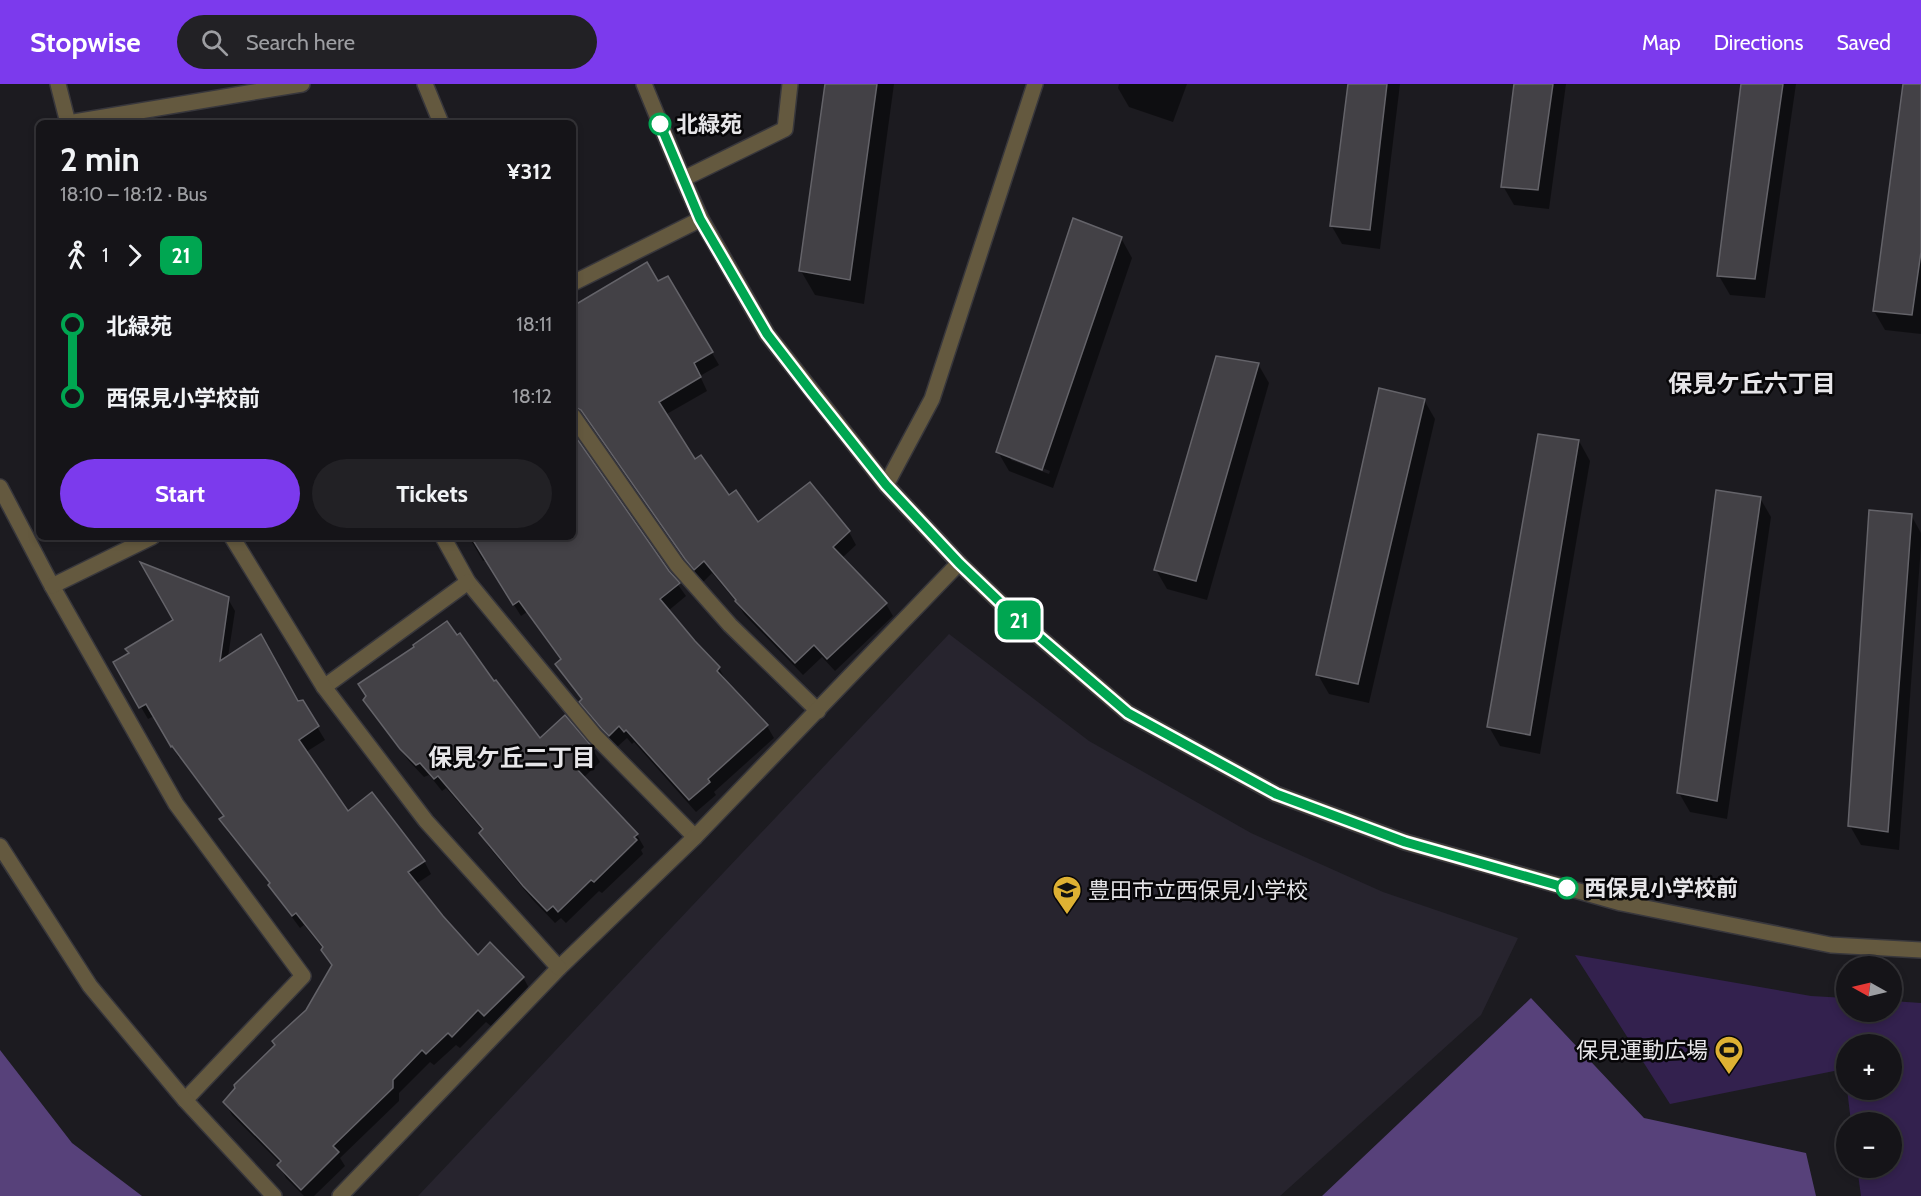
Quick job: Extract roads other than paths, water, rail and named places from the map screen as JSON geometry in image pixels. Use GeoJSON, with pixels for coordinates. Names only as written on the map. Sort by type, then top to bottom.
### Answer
{"type":"FeatureCollection","features":[{"type":"Feature","properties":{"kind":"street"},"geometry":{"type":"LineString","coordinates":[[57,84],[67,120]]}},
{"type":"Feature","properties":{"kind":"street"},"geometry":{"type":"LineString","coordinates":[[86,120],[302,84]]}},
{"type":"Feature","properties":{"kind":"street"},"geometry":{"type":"LineString","coordinates":[[425,84],[440,120]]}},
{"type":"Feature","properties":{"kind":"street"},"geometry":{"type":"LineString","coordinates":[[644,84],[700,219],[767,334],[886,485],[959,563],[1008,610],[1128,713],[1276,794],[1405,842],[1621,903],[1831,945],[1921,950]]}},
{"type":"Feature","properties":{"kind":"street"},"geometry":{"type":"LineString","coordinates":[[682,179],[784,129],[790,84]]}},
{"type":"Feature","properties":{"kind":"street"},"geometry":{"type":"LineString","coordinates":[[886,485],[932,399],[1035,84]]}},
{"type":"Feature","properties":{"kind":"street"},"geometry":{"type":"LineString","coordinates":[[576,281],[700,219]]}},
{"type":"Feature","properties":{"kind":"street"},"geometry":{"type":"LineString","coordinates":[[576,420],[676,565],[730,625],[818,711]]}},
{"type":"Feature","properties":{"kind":"street"},"geometry":{"type":"LineString","coordinates":[[0,487],[52,586],[176,804],[303,976],[185,1100]]}},
{"type":"Feature","properties":{"kind":"street"},"geometry":{"type":"LineString","coordinates":[[52,586],[146,540]]}},
{"type":"Feature","properties":{"kind":"street"},"geometry":{"type":"LineString","coordinates":[[234,540],[324,687],[426,821],[559,968]]}},
{"type":"Feature","properties":{"kind":"street"},"geometry":{"type":"LineString","coordinates":[[445,540],[468,582],[595,736],[695,837]]}},
{"type":"Feature","properties":{"kind":"street"},"geometry":{"type":"LineString","coordinates":[[340,1196],[559,968],[695,837],[959,563]]}},
{"type":"Feature","properties":{"kind":"street"},"geometry":{"type":"LineString","coordinates":[[324,687],[468,582]]}},
{"type":"Feature","properties":{"kind":"street"},"geometry":{"type":"LineString","coordinates":[[0,846],[90,986],[185,1100],[274,1196]]}},
{"type":"Feature","properties":{"kind":"place","name":"北緑苑"},"geometry":{"type":"Point","coordinates":[660,124]}},
{"type":"Feature","properties":{"kind":"place","name":"西保見小学校前"},"geometry":{"type":"Point","coordinates":[1567,888]}},
{"type":"Feature","properties":{"kind":"place","name":"豊田市立西保見小学校"},"geometry":{"type":"Point","coordinates":[1067,916]}},
{"type":"Feature","properties":{"kind":"place","name":"保見運動広場"},"geometry":{"type":"Point","coordinates":[1729,1076]}},
{"type":"Feature","properties":{"kind":"district","name":"保見ケ丘六丁目"},"geometry":{"type":"Point","coordinates":[1752,383]}},
{"type":"Feature","properties":{"kind":"district","name":"保見ケ丘二丁目"},"geometry":{"type":"Point","coordinates":[512,757]}}]}
